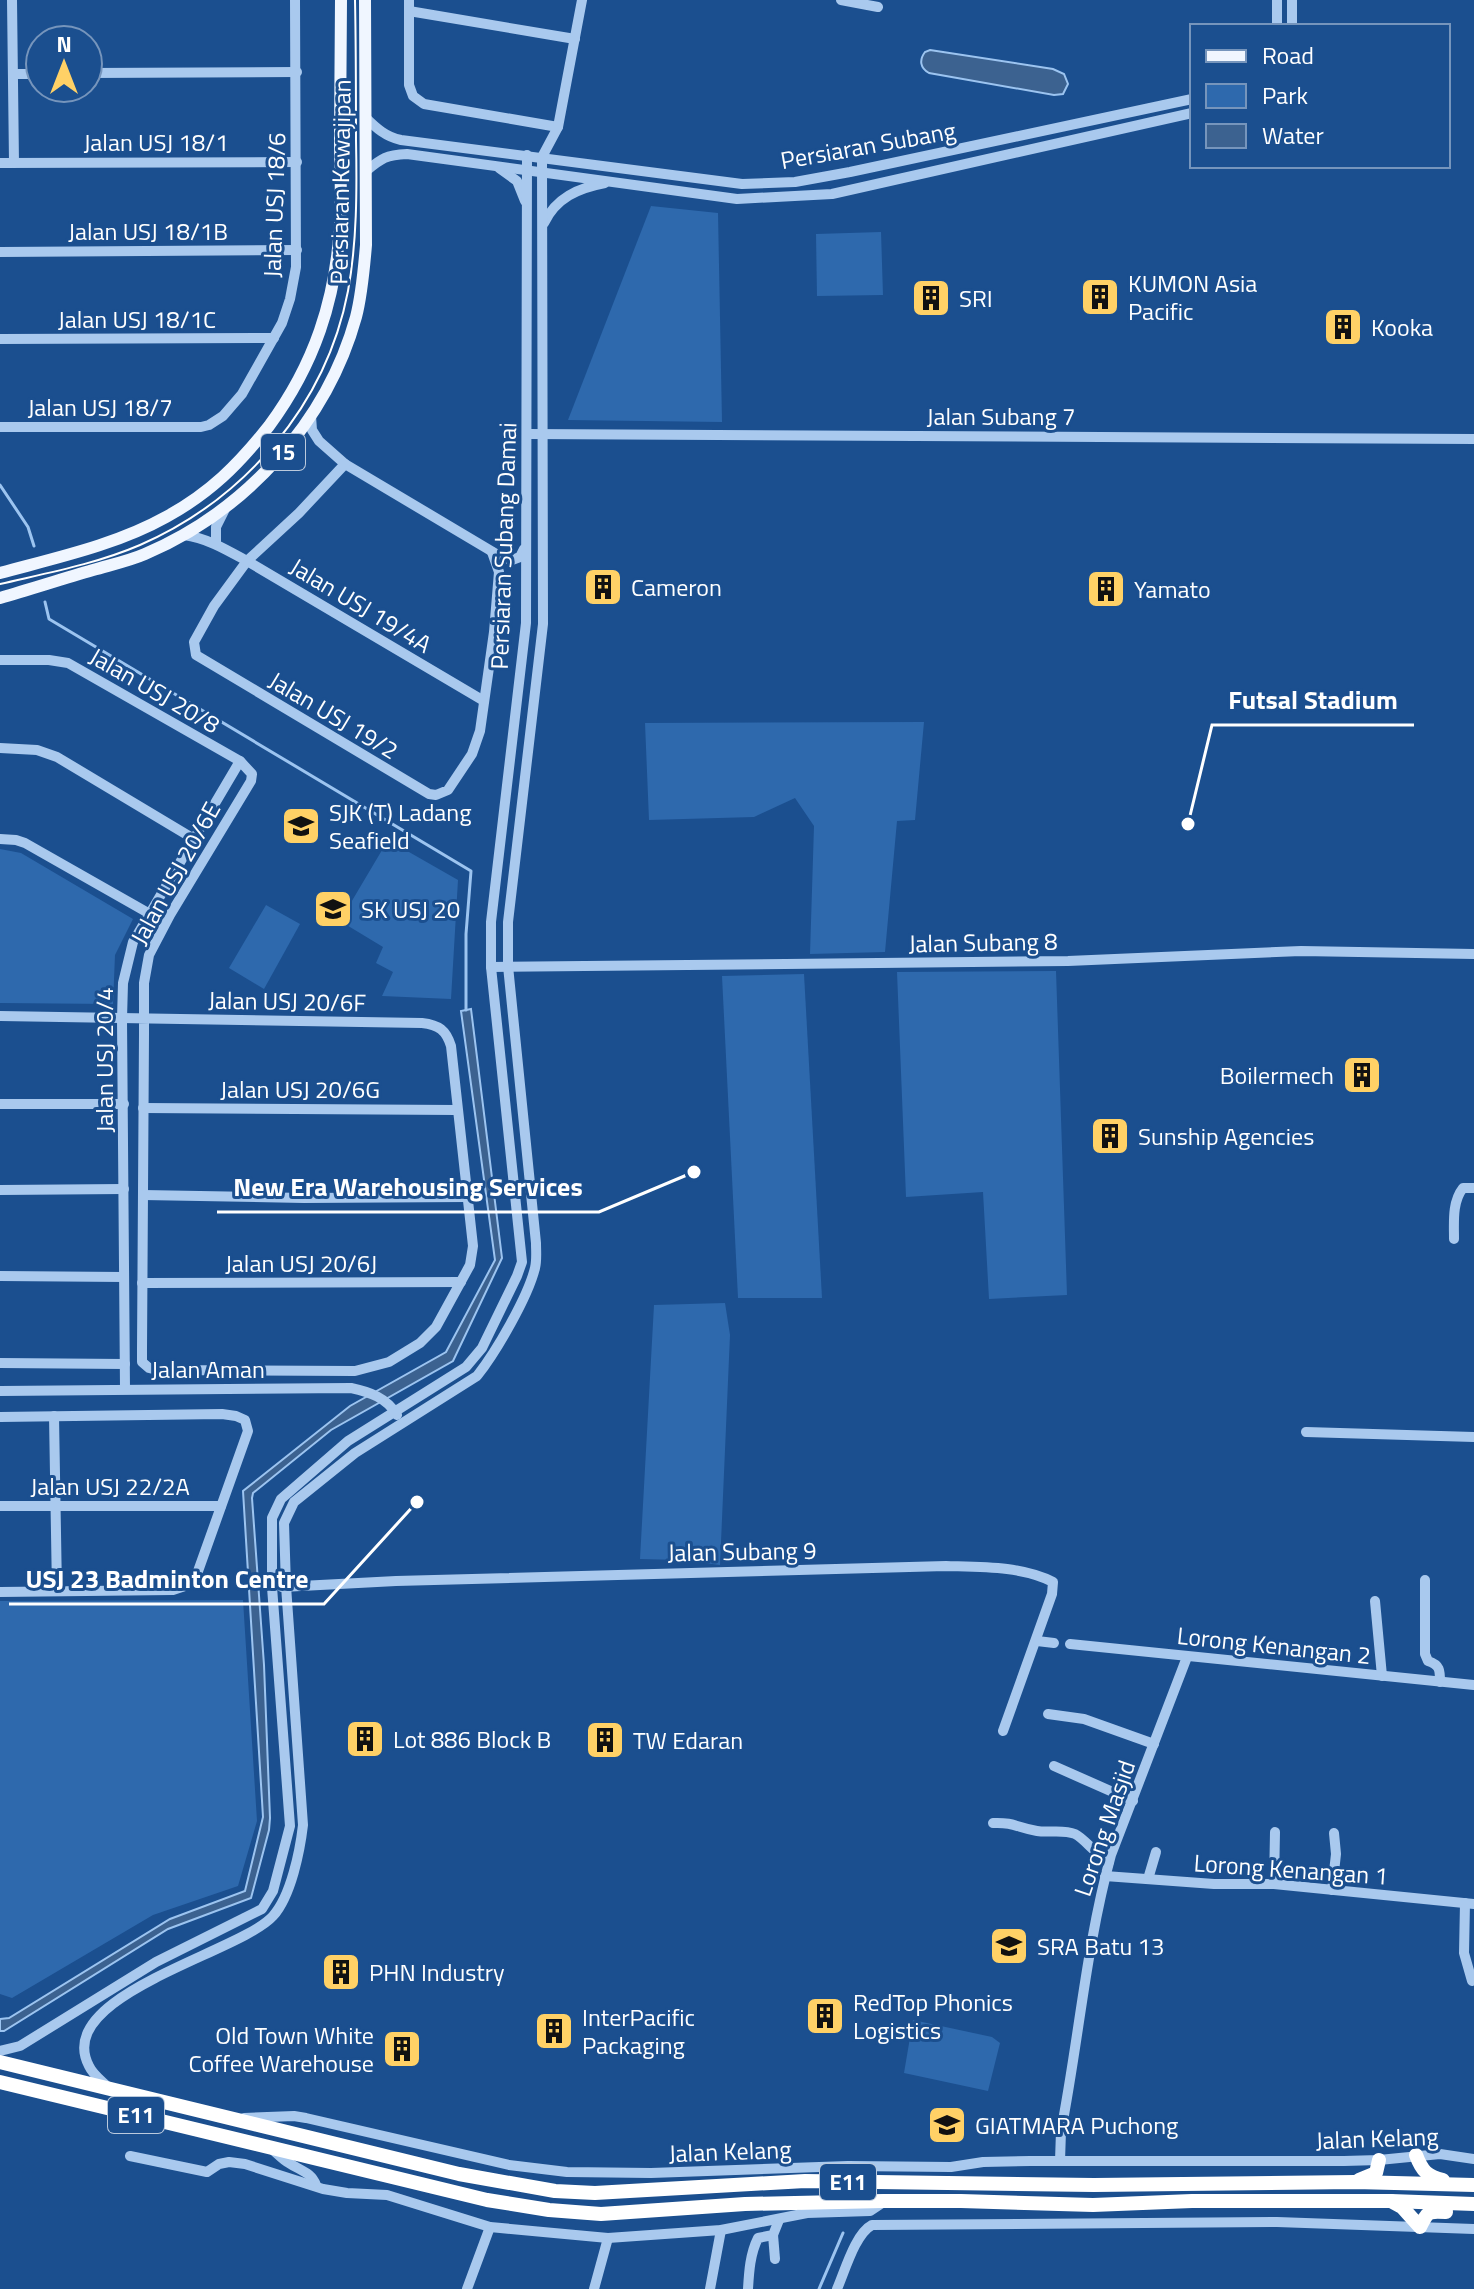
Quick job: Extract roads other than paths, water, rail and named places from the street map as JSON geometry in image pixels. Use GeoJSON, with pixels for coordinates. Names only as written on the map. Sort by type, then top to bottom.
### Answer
{"type":"FeatureCollection","features":[{"type":"Feature","properties":{"kind":"highway","name":"E11"},"geometry":{"type":"LineString","coordinates":[[0,2062],[459,2174],[555,2191],[595,2193],[805,2181],[1471,2185]]}},
{"type":"Feature","properties":{"kind":"highway","name":"E11"},"geometry":{"type":"LineString","coordinates":[[0,2082],[487,2200],[566,2212],[601,2214],[745,2204],[883,2201],[1093,2205],[1192,2201],[1474,2204]]}},
{"type":"Feature","properties":{"kind":"highway"},"geometry":{"type":"LineString","coordinates":[[1416,2155],[1421,2168],[1430,2177],[1471,2185]]}},
{"type":"Feature","properties":{"kind":"highway"},"geometry":{"type":"LineString","coordinates":[[1355,2182],[1376,2173],[1379,2160]]}},
{"type":"Feature","properties":{"kind":"highway"},"geometry":{"type":"LineString","coordinates":[[1391,2201],[1402,2207],[1420,2227],[1432,2211],[1474,2213]]}},
{"type":"Feature","properties":{"kind":"main road","name":"Persiaran Kewajipan"},"geometry":{"type":"LineString","coordinates":[[0,573],[126,536],[165,518],[208,491],[248,452],[283,407],[305,370],[318,338],[335,276],[341,202],[341,0]]}},
{"type":"Feature","properties":{"kind":"main road","name":"Persiaran Kewajipan"},"geometry":{"type":"LineString","coordinates":[[0,598],[142,555],[184,535],[229,506],[257,481],[311,416],[334,378],[357,313],[366,245],[365,0]]}},
{"type":"Feature","properties":{"kind":"street"},"geometry":{"type":"LineString","coordinates":[[12,0],[14,163]]}},
{"type":"Feature","properties":{"kind":"street","name":"Jalan USJ 18/6"},"geometry":{"type":"LineString","coordinates":[[201,427],[216,421],[235,404],[274,338],[290,299],[297,250],[295,0]]}},
{"type":"Feature","properties":{"kind":"street"},"geometry":{"type":"LineString","coordinates":[[542,157],[558,127],[582,0]]}},
{"type":"Feature","properties":{"kind":"street"},"geometry":{"type":"LineString","coordinates":[[841,0],[878,7]]}},
{"type":"Feature","properties":{"kind":"street"},"geometry":{"type":"LineString","coordinates":[[1277,0],[1277,24]]}},
{"type":"Feature","properties":{"kind":"street"},"geometry":{"type":"LineString","coordinates":[[1292,0],[1292,24]]}},
{"type":"Feature","properties":{"kind":"street"},"geometry":{"type":"LineString","coordinates":[[558,127],[424,104],[413,96],[409,85],[409,5],[575,39]]}},
{"type":"Feature","properties":{"kind":"street"},"geometry":{"type":"LineString","coordinates":[[104,73],[297,72]]}},
{"type":"Feature","properties":{"kind":"street"},"geometry":{"type":"LineString","coordinates":[[13,74],[24,74]]}},
{"type":"Feature","properties":{"kind":"street","name":"Persiaran Subang"},"geometry":{"type":"LineString","coordinates":[[365,117],[377,130],[401,140],[742,184],[795,182],[850,172],[1190,99]]}},
{"type":"Feature","properties":{"kind":"street","name":"Persiaran Subang"},"geometry":{"type":"LineString","coordinates":[[366,171],[383,157],[407,154],[737,199],[832,194],[1190,113]]}},
{"type":"Feature","properties":{"kind":"street","name":"Persiaran Subang Damai"},"geometry":{"type":"LineString","coordinates":[[0,2051],[20,2046],[156,1962],[262,1909],[273,1891],[288,1840],[290,1815],[272,1587],[272,1518],[281,1499],[348,1441],[466,1367],[482,1348],[522,1262],[491,967],[491,922],[526,623],[527,155]]}},
{"type":"Feature","properties":{"kind":"street","name":"Persiaran Subang Damai"},"geometry":{"type":"LineString","coordinates":[[109,2088],[90,2069],[84,2049],[88,2031],[99,2014],[166,1972],[257,1930],[274,1915],[286,1894],[301,1841],[303,1815],[284,1523],[294,1502],[355,1453],[477,1376],[491,1358],[531,1282],[536,1264],[508,966],[508,922],[543,624],[542,157]]}},
{"type":"Feature","properties":{"kind":"street","name":"Jalan USJ 18/1"},"geometry":{"type":"LineString","coordinates":[[0,163],[297,162]]}},
{"type":"Feature","properties":{"kind":"street"},"geometry":{"type":"LineString","coordinates":[[489,164],[517,181],[527,214]]}},
{"type":"Feature","properties":{"kind":"street"},"geometry":{"type":"LineString","coordinates":[[850,172],[854,189]]}},
{"type":"Feature","properties":{"kind":"street"},"geometry":{"type":"LineString","coordinates":[[542,226],[550,210],[564,197],[589,186],[614,182]]}},
{"type":"Feature","properties":{"kind":"street","name":"Jalan USJ 18/1B"},"geometry":{"type":"LineString","coordinates":[[0,252],[297,250]]}},
{"type":"Feature","properties":{"kind":"street","name":"Jalan USJ 18/1C"},"geometry":{"type":"LineString","coordinates":[[0,339],[274,338]]}},
{"type":"Feature","properties":{"kind":"street"},"geometry":{"type":"LineString","coordinates":[[311,416],[312,430],[319,441],[345,464],[492,552],[512,560],[523,554],[526,541]]}},
{"type":"Feature","properties":{"kind":"street","name":"Jalan USJ 18/7"},"geometry":{"type":"LineString","coordinates":[[0,427],[201,427]]}},
{"type":"Feature","properties":{"kind":"street","name":"Jalan Subang 7"},"geometry":{"type":"LineString","coordinates":[[527,434],[1474,439]]}},
{"type":"Feature","properties":{"kind":"street"},"geometry":{"type":"LineString","coordinates":[[247,561],[299,513],[345,464]]}},
{"type":"Feature","properties":{"kind":"street"},"geometry":{"type":"LineString","coordinates":[[216,544],[216,527],[229,506]]}},
{"type":"Feature","properties":{"kind":"street","name":"Jalan USJ 19/4A"},"geometry":{"type":"LineString","coordinates":[[184,535],[216,544],[247,561],[484,701]]}},
{"type":"Feature","properties":{"kind":"street"},"geometry":{"type":"LineString","coordinates":[[484,701],[499,572],[492,552]]}},
{"type":"Feature","properties":{"kind":"street","name":"Jalan USJ 19/2"},"geometry":{"type":"LineString","coordinates":[[247,561],[214,606],[194,642],[196,655],[429,794],[436,795],[448,790],[472,754],[480,731],[484,701]]}},
{"type":"Feature","properties":{"kind":"street","name":"Jalan USJ 20/8"},"geometry":{"type":"LineString","coordinates":[[0,660],[68,663],[240,761]]}},
{"type":"Feature","properties":{"kind":"street"},"geometry":{"type":"LineString","coordinates":[[0,748],[37,750],[57,757],[194,839]]}},
{"type":"Feature","properties":{"kind":"street","name":"Jalan USJ 20/4"},"geometry":{"type":"LineString","coordinates":[[125,1389],[123,983],[133,942],[240,761]]}},
{"type":"Feature","properties":{"kind":"street","name":"Jalan USJ 20/6E"},"geometry":{"type":"LineString","coordinates":[[240,761],[251,770],[251,781],[170,915],[149,955],[144,983],[142,1362],[157,1370],[355,1371],[404,1355],[429,1336],[461,1282]]}},
{"type":"Feature","properties":{"kind":"street"},"geometry":{"type":"LineString","coordinates":[[0,839],[25,843],[150,914]]}},
{"type":"Feature","properties":{"kind":"street","name":"Jalan Subang 8"},"geometry":{"type":"LineString","coordinates":[[491,967],[1068,961],[1301,951],[1474,954]]}},
{"type":"Feature","properties":{"kind":"street","name":"Jalan USJ 20/6F"},"geometry":{"type":"LineString","coordinates":[[0,1016],[431,1024],[439,1026],[448,1037],[457,1110]]}},
{"type":"Feature","properties":{"kind":"street"},"geometry":{"type":"LineString","coordinates":[[0,1104],[124,1104]]}},
{"type":"Feature","properties":{"kind":"street","name":"Jalan USJ 20/6G"},"geometry":{"type":"LineString","coordinates":[[143,1108],[457,1110]]}},
{"type":"Feature","properties":{"kind":"street"},"geometry":{"type":"LineString","coordinates":[[457,1110],[473,1246],[470,1265],[461,1282]]}},
{"type":"Feature","properties":{"kind":"street"},"geometry":{"type":"LineString","coordinates":[[1454,1239],[1458,1194],[1463,1188],[1474,1188]]}},
{"type":"Feature","properties":{"kind":"street"},"geometry":{"type":"LineString","coordinates":[[0,1190],[124,1189]]}},
{"type":"Feature","properties":{"kind":"street"},"geometry":{"type":"LineString","coordinates":[[143,1195],[466,1197]]}},
{"type":"Feature","properties":{"kind":"street"},"geometry":{"type":"LineString","coordinates":[[0,1276],[124,1277]]}},
{"type":"Feature","properties":{"kind":"street","name":"Jalan USJ 20/6J"},"geometry":{"type":"LineString","coordinates":[[142,1283],[461,1282]]}},
{"type":"Feature","properties":{"kind":"street"},"geometry":{"type":"LineString","coordinates":[[0,1363],[125,1364]]}},
{"type":"Feature","properties":{"kind":"street","name":"Jalan Aman"},"geometry":{"type":"LineString","coordinates":[[0,1391],[360,1390],[379,1397],[394,1410]]}},
{"type":"Feature","properties":{"kind":"street"},"geometry":{"type":"LineString","coordinates":[[394,1410],[401,1424]]}},
{"type":"Feature","properties":{"kind":"street"},"geometry":{"type":"LineString","coordinates":[[0,1417],[222,1414],[241,1418],[247,1423],[248,1431],[197,1574],[188,1585],[181,1589],[0,1592]]}},
{"type":"Feature","properties":{"kind":"street"},"geometry":{"type":"LineString","coordinates":[[54,1416],[57,1591]]}},
{"type":"Feature","properties":{"kind":"street"},"geometry":{"type":"LineString","coordinates":[[1306,1432],[1474,1437]]}},
{"type":"Feature","properties":{"kind":"street","name":"Jalan USJ 22/2A"},"geometry":{"type":"LineString","coordinates":[[0,1506],[221,1506]]}},
{"type":"Feature","properties":{"kind":"street","name":"Jalan Subang 9"},"geometry":{"type":"LineString","coordinates":[[272,1587],[946,1566],[1023,1572],[1053,1582],[1050,1604],[1003,1731]]}},
{"type":"Feature","properties":{"kind":"street"},"geometry":{"type":"LineString","coordinates":[[1425,1580],[1425,1654],[1426,1659],[1440,1668],[1440,1682]]}},
{"type":"Feature","properties":{"kind":"street"},"geometry":{"type":"LineString","coordinates":[[1375,1601],[1382,1676]]}},
{"type":"Feature","properties":{"kind":"street"},"geometry":{"type":"LineString","coordinates":[[1037,1641],[1054,1643]]}},
{"type":"Feature","properties":{"kind":"street","name":"Lorong Kenangan 2"},"geometry":{"type":"LineString","coordinates":[[1070,1644],[1474,1685]]}},
{"type":"Feature","properties":{"kind":"street","name":"Lorong Masjid"},"geometry":{"type":"LineString","coordinates":[[1060,2161],[1061,2131],[1088,1953],[1105,1876],[1187,1657]]}},
{"type":"Feature","properties":{"kind":"street"},"geometry":{"type":"LineString","coordinates":[[1048,1714],[1084,1719],[1154,1744]]}},
{"type":"Feature","properties":{"kind":"street"},"geometry":{"type":"LineString","coordinates":[[1054,1766],[1133,1801]]}},
{"type":"Feature","properties":{"kind":"street"},"geometry":{"type":"LineString","coordinates":[[993,1823],[1014,1823],[1034,1830],[1076,1835],[1109,1862]]}},
{"type":"Feature","properties":{"kind":"street"},"geometry":{"type":"LineString","coordinates":[[1274,1884],[1275,1832]]}},
{"type":"Feature","properties":{"kind":"street"},"geometry":{"type":"LineString","coordinates":[[1332,1890],[1336,1854],[1334,1833]]}},
{"type":"Feature","properties":{"kind":"street"},"geometry":{"type":"LineString","coordinates":[[1148,1879],[1156,1852]]}},
{"type":"Feature","properties":{"kind":"street","name":"Lorong Kenangan 1"},"geometry":{"type":"LineString","coordinates":[[1105,1876],[1214,1884],[1274,1884],[1470,1904]]}},
{"type":"Feature","properties":{"kind":"street"},"geometry":{"type":"LineString","coordinates":[[1470,1904],[1464,1953],[1472,1981]]}},
{"type":"Feature","properties":{"kind":"street","name":"Jalan Kelang"},"geometry":{"type":"LineString","coordinates":[[231,2119],[294,2116],[501,2164],[567,2172],[951,2167],[983,2162],[1379,2160],[1448,2154],[1474,2159]]}},
{"type":"Feature","properties":{"kind":"street"},"geometry":{"type":"LineString","coordinates":[[271,2149],[313,2177],[316,2185]]}},
{"type":"Feature","properties":{"kind":"street"},"geometry":{"type":"LineString","coordinates":[[130,2156],[207,2172],[219,2164],[245,2164],[323,2189],[387,2195],[490,2227],[608,2238],[721,2230],[807,2213],[870,2211],[883,2201]]}},
{"type":"Feature","properties":{"kind":"street"},"geometry":{"type":"LineString","coordinates":[[775,2259],[773,2235],[779,2220]]}},
{"type":"Feature","properties":{"kind":"street"},"geometry":{"type":"LineString","coordinates":[[837,2289],[858,2241],[866,2228],[872,2225],[1327,2222],[1474,2229]]}},
{"type":"Feature","properties":{"kind":"street"},"geometry":{"type":"LineString","coordinates":[[467,2289],[490,2227]]}},
{"type":"Feature","properties":{"kind":"street"},"geometry":{"type":"LineString","coordinates":[[710,2289],[721,2230]]}},
{"type":"Feature","properties":{"kind":"street"},"geometry":{"type":"LineString","coordinates":[[748,2289],[755,2244],[758,2238],[773,2235]]}},
{"type":"Feature","properties":{"kind":"street"},"geometry":{"type":"LineString","coordinates":[[594,2289],[608,2238]]}},
{"type":"Feature","properties":{"kind":"water"},"geometry":{"type":"Polygon","coordinates":[[[930,50],[1053,69],[1064,74],[1068,84],[1063,94],[1054,95],[929,73],[921,61],[925,52],[930,50]]]}},
{"type":"Feature","properties":{"kind":"water"},"geometry":{"type":"Polygon","coordinates":[[[471,1009],[502,1258],[453,1361],[331,1430],[253,1493],[270,1818],[251,1898],[168,1929],[0,2031],[0,2019],[9,2018],[170,1919],[245,1891],[263,1817],[243,1491],[350,1406],[446,1352],[495,1260],[461,1011],[471,1009]]]}},
{"type":"Feature","properties":{"kind":"waterway"},"geometry":{"type":"LineString","coordinates":[[0,485],[28,527],[34,546]]}},
{"type":"Feature","properties":{"kind":"waterway"},"geometry":{"type":"LineString","coordinates":[[45,602],[49,619],[471,871],[466,934],[466,1010]]}},
{"type":"Feature","properties":{"kind":"waterway"},"geometry":{"type":"LineString","coordinates":[[819,2289],[843,2233]]}},
{"type":"Feature","properties":{"kind":"tram line"},"geometry":{"type":"LineString","coordinates":[[0,584],[106,558],[178,526],[214,502],[246,474],[275,444],[300,409],[321,372],[337,333],[351,272],[356,197],[355,0]]}},
{"type":"Feature","properties":{"kind":"place","name":"KUMON Asia Pacific"},"geometry":{"type":"Point","coordinates":[1100,297]}},
{"type":"Feature","properties":{"kind":"place","name":"SRI"},"geometry":{"type":"Point","coordinates":[931,298]}},
{"type":"Feature","properties":{"kind":"place","name":"Kooka"},"geometry":{"type":"Point","coordinates":[1343,327]}},
{"type":"Feature","properties":{"kind":"place","name":"Cameron"},"geometry":{"type":"Point","coordinates":[603,587]}},
{"type":"Feature","properties":{"kind":"place","name":"Yamato"},"geometry":{"type":"Point","coordinates":[1106,589]}},
{"type":"Feature","properties":{"kind":"place","name":"Futsal Stadium"},"geometry":{"type":"Point","coordinates":[1188,824]}},
{"type":"Feature","properties":{"kind":"place","name":"SJK (T) Ladang Seafield"},"geometry":{"type":"Point","coordinates":[301,826]}},
{"type":"Feature","properties":{"kind":"place","name":"SK USJ 20"},"geometry":{"type":"Point","coordinates":[333,909]}},
{"type":"Feature","properties":{"kind":"place","name":"Boilermech"},"geometry":{"type":"Point","coordinates":[1362,1075]}},
{"type":"Feature","properties":{"kind":"place","name":"Sunship Agencies"},"geometry":{"type":"Point","coordinates":[1110,1136]}},
{"type":"Feature","properties":{"kind":"place","name":"New Era Warehousing Services"},"geometry":{"type":"Point","coordinates":[694,1172]}},
{"type":"Feature","properties":{"kind":"place","name":"USJ 23 Badminton Centre"},"geometry":{"type":"Point","coordinates":[417,1502]}},
{"type":"Feature","properties":{"kind":"place","name":"Lot 886 Block B"},"geometry":{"type":"Point","coordinates":[365,1739]}},
{"type":"Feature","properties":{"kind":"place","name":"TW Edaran"},"geometry":{"type":"Point","coordinates":[605,1740]}},
{"type":"Feature","properties":{"kind":"place","name":"SRA Batu 13"},"geometry":{"type":"Point","coordinates":[1009,1946]}},
{"type":"Feature","properties":{"kind":"place","name":"PHN Industry"},"geometry":{"type":"Point","coordinates":[341,1972]}},
{"type":"Feature","properties":{"kind":"place","name":"RedTop Phonics Logistics"},"geometry":{"type":"Point","coordinates":[825,2016]}},
{"type":"Feature","properties":{"kind":"place","name":"InterPacific Packaging"},"geometry":{"type":"Point","coordinates":[554,2031]}},
{"type":"Feature","properties":{"kind":"place","name":"Old Town White Coffee Warehouse"},"geometry":{"type":"Point","coordinates":[402,2049]}},
{"type":"Feature","properties":{"kind":"place","name":"GIATMARA Puchong"},"geometry":{"type":"Point","coordinates":[947,2125]}}]}
